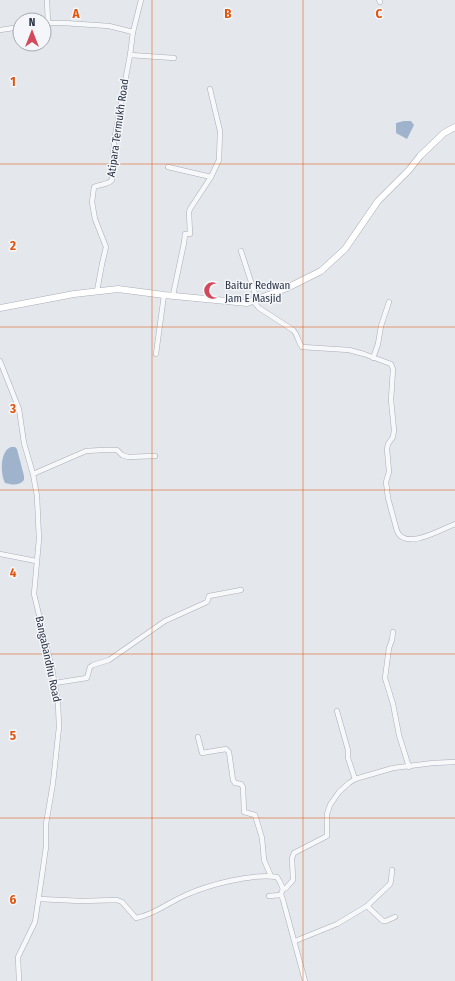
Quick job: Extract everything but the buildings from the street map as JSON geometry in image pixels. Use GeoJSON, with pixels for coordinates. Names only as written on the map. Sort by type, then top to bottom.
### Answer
{"type":"FeatureCollection","features":[{"type":"Feature","properties":{"kind":"street"},"geometry":{"type":"LineString","coordinates":[[46,12],[47,0]]}},
{"type":"Feature","properties":{"kind":"street","name":"Atipara Termukh Road"},"geometry":{"type":"LineString","coordinates":[[97,290],[106,247],[95,219],[92,202],[94,187],[100,184],[109,183],[112,180],[114,141],[133,32],[141,0]]}},
{"type":"Feature","properties":{"kind":"street"},"geometry":{"type":"LineString","coordinates":[[52,23],[109,26],[133,32]]}},
{"type":"Feature","properties":{"kind":"street"},"geometry":{"type":"LineString","coordinates":[[0,30],[12,28]]}},
{"type":"Feature","properties":{"kind":"street"},"geometry":{"type":"LineString","coordinates":[[130,55],[174,58]]}},
{"type":"Feature","properties":{"kind":"street"},"geometry":{"type":"LineString","coordinates":[[173,295],[184,243],[183,238],[185,234],[190,234],[189,212],[211,177],[219,160],[220,131],[210,88]]}},
{"type":"Feature","properties":{"kind":"street"},"geometry":{"type":"LineString","coordinates":[[0,308],[97,290],[118,289],[247,303],[255,301],[287,288],[321,271],[344,249],[378,201],[410,170],[420,156],[444,133],[455,127]]}},
{"type":"Feature","properties":{"kind":"street"},"geometry":{"type":"LineString","coordinates":[[168,168],[211,177]]}},
{"type":"Feature","properties":{"kind":"street"},"geometry":{"type":"LineString","coordinates":[[241,251],[255,301],[259,308],[293,330],[296,333],[302,347],[350,350],[391,364],[393,369],[391,400],[394,430],[393,437],[388,444],[387,449],[389,472],[386,482],[388,498],[398,535],[404,538],[422,537],[455,524]]}},
{"type":"Feature","properties":{"kind":"street"},"geometry":{"type":"LineString","coordinates":[[156,354],[164,295]]}},
{"type":"Feature","properties":{"kind":"street"},"geometry":{"type":"LineString","coordinates":[[373,358],[389,302]]}},
{"type":"Feature","properties":{"kind":"street","name":"Bangabandhu Road"},"geometry":{"type":"LineString","coordinates":[[0,361],[19,409],[24,443],[33,474],[39,539],[34,594],[55,683],[59,727],[46,824],[46,847],[39,898],[35,922],[18,957],[19,981]]}},
{"type":"Feature","properties":{"kind":"street"},"geometry":{"type":"LineString","coordinates":[[33,474],[86,451],[117,450],[122,455],[128,457],[155,456]]}},
{"type":"Feature","properties":{"kind":"street"},"geometry":{"type":"LineString","coordinates":[[0,554],[36,561]]}},
{"type":"Feature","properties":{"kind":"street"},"geometry":{"type":"LineString","coordinates":[[55,683],[87,678],[92,665],[109,660],[165,621],[207,602],[209,596],[241,590]]}},
{"type":"Feature","properties":{"kind":"street"},"geometry":{"type":"LineString","coordinates":[[393,632],[385,678],[393,704],[399,735],[409,767]]}},
{"type":"Feature","properties":{"kind":"street"},"geometry":{"type":"LineString","coordinates":[[337,711],[348,750],[348,758],[355,779]]}},
{"type":"Feature","properties":{"kind":"street"},"geometry":{"type":"LineString","coordinates":[[198,737],[202,753],[226,749],[229,752],[233,780],[235,783],[241,784],[243,787],[244,812],[255,815],[262,838],[264,860],[271,876]]}},
{"type":"Feature","properties":{"kind":"street"},"geometry":{"type":"LineString","coordinates":[[282,889],[286,888],[292,883],[293,880],[292,858],[294,853],[327,836],[327,814],[330,805],[339,792],[349,783],[355,779],[393,768],[455,762]]}},
{"type":"Feature","properties":{"kind":"street"},"geometry":{"type":"LineString","coordinates":[[295,941],[337,924],[367,906],[390,884],[392,870]]}},
{"type":"Feature","properties":{"kind":"street"},"geometry":{"type":"LineString","coordinates":[[39,898],[81,901],[117,900],[122,902],[136,918],[144,917],[187,894],[211,886],[240,879],[271,876],[277,877],[282,889],[281,895],[305,981]]}},
{"type":"Feature","properties":{"kind":"street"},"geometry":{"type":"LineString","coordinates":[[269,896],[281,895]]}},
{"type":"Feature","properties":{"kind":"street"},"geometry":{"type":"LineString","coordinates":[[367,906],[383,921],[395,917]]}},
{"type":"Feature","properties":{"kind":"water"},"geometry":{"type":"Polygon","coordinates":[[[411,121],[414,125],[407,139],[396,133],[396,123],[411,121]]]}},
{"type":"Feature","properties":{"kind":"water"},"geometry":{"type":"Polygon","coordinates":[[[15,447],[17,449],[24,476],[24,480],[22,482],[15,484],[5,483],[2,474],[3,458],[7,449],[15,447]]]}},
{"type":"Feature","properties":{"kind":"place","name":"Baitur Redwan Jam E Masjid"},"geometry":{"type":"Point","coordinates":[212,291]}}]}
